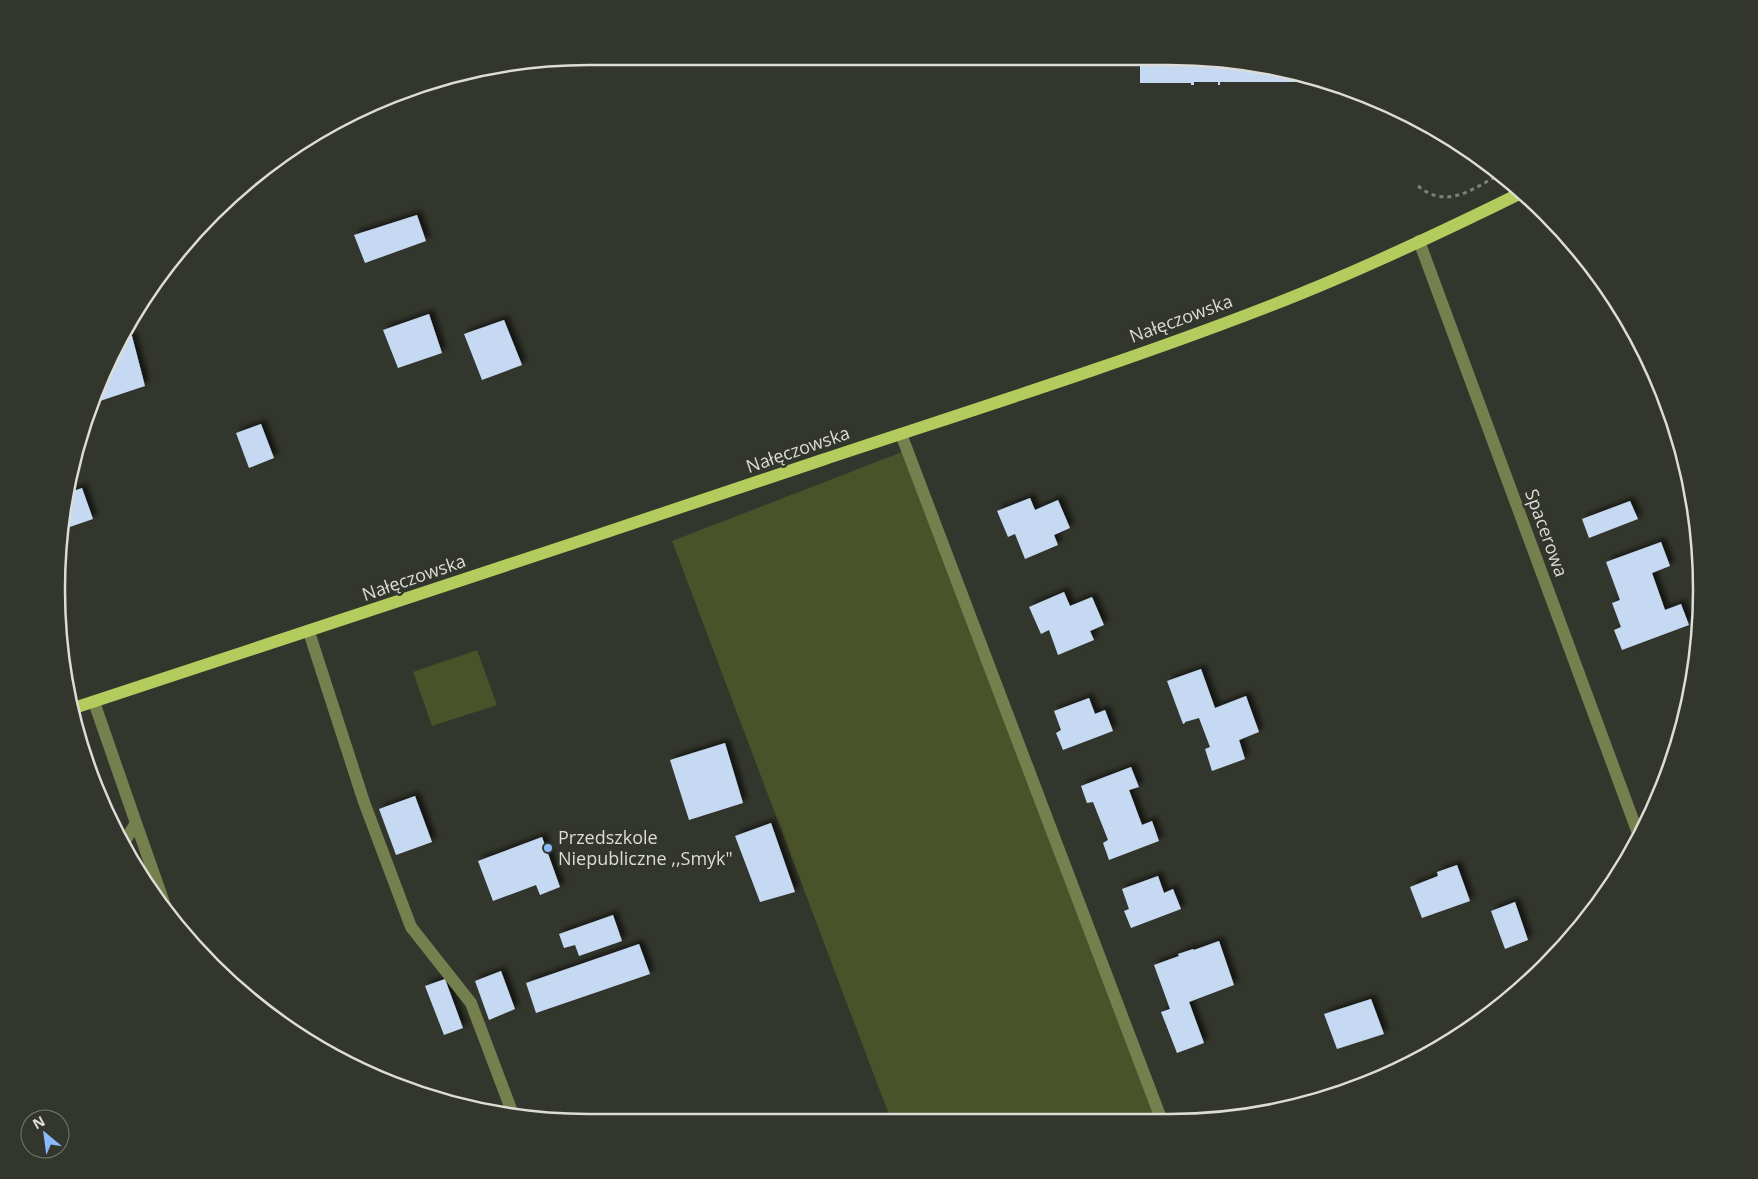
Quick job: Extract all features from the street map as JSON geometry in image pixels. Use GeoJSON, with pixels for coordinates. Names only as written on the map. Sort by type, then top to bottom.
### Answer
{"type":"FeatureCollection","features":[{"type":"Feature","properties":{"kind":"main road","name":"Nałęczowska"},"geometry":{"type":"LineString","coordinates":[[79,707],[309,632],[1140,353],[1262,309],[1419,241],[1515,196]]}},
{"type":"Feature","properties":{"kind":"street","name":"Spacerowa"},"geometry":{"type":"LineString","coordinates":[[1419,241],[1636,827]]}},
{"type":"Feature","properties":{"kind":"street"},"geometry":{"type":"LineString","coordinates":[[901,434],[1159,1114]]}},
{"type":"Feature","properties":{"kind":"street"},"geometry":{"type":"LineString","coordinates":[[309,632],[364,802],[410,927],[471,1003],[511,1108]]}},
{"type":"Feature","properties":{"kind":"street"},"geometry":{"type":"LineString","coordinates":[[94,702],[160,890]]}},
{"type":"Feature","properties":{"kind":"street"},"geometry":{"type":"LineString","coordinates":[[127,837],[136,823]]}},
{"type":"Feature","properties":{"kind":"path"},"geometry":{"type":"LineString","coordinates":[[1418,186],[1434,196],[1447,198],[1462,194],[1494,178]]}},
{"type":"Feature","properties":{"kind":"green space"},"geometry":{"type":"Polygon","coordinates":[[[902,452],[1157,1114],[889,1114],[672,541],[902,452]]]}},
{"type":"Feature","properties":{"kind":"green space"},"geometry":{"type":"Polygon","coordinates":[[[477,650],[497,705],[432,726],[413,672],[477,650]]]}},
{"type":"Feature","properties":{"kind":"building"},"geometry":{"type":"Polygon","coordinates":[[[1140,65],[1203,66],[1237,69],[1298,82],[1220,82],[1220,85],[1218,85],[1218,82],[1194,82],[1194,85],[1191,85],[1191,83],[1140,83],[1140,65]]]}},
{"type":"Feature","properties":{"kind":"building"},"geometry":{"type":"Polygon","coordinates":[[[417,215],[426,241],[365,263],[354,235],[417,215]]]}},
{"type":"Feature","properties":{"kind":"building"},"geometry":{"type":"Polygon","coordinates":[[[429,314],[442,353],[398,368],[383,330],[429,314]]]}},
{"type":"Feature","properties":{"kind":"building"},"geometry":{"type":"Polygon","coordinates":[[[504,320],[522,365],[482,380],[464,334],[504,320]]]}},
{"type":"Feature","properties":{"kind":"building"},"geometry":{"type":"Polygon","coordinates":[[[132,336],[145,386],[101,401],[119,358],[132,336]]]}},
{"type":"Feature","properties":{"kind":"building"},"geometry":{"type":"Polygon","coordinates":[[[261,424],[274,458],[249,468],[236,433],[261,424]]]}},
{"type":"Feature","properties":{"kind":"building"},"geometry":{"type":"Polygon","coordinates":[[[82,488],[93,519],[68,527],[69,521],[74,491],[82,488]]]}},
{"type":"Feature","properties":{"kind":"building"},"geometry":{"type":"Polygon","coordinates":[[[1030,498],[1035,510],[1058,500],[1070,528],[1054,535],[1058,545],[1025,559],[1015,534],[1008,537],[997,511],[1030,498]]]}},
{"type":"Feature","properties":{"kind":"building"},"geometry":{"type":"Polygon","coordinates":[[[1630,501],[1638,519],[1589,538],[1582,519],[1630,501]]]}},
{"type":"Feature","properties":{"kind":"building"},"geometry":{"type":"Polygon","coordinates":[[[1661,542],[1670,566],[1652,573],[1665,610],[1681,604],[1689,625],[1622,650],[1614,630],[1621,627],[1612,603],[1620,600],[1606,562],[1661,542]]]}},
{"type":"Feature","properties":{"kind":"building"},"geometry":{"type":"Polygon","coordinates":[[[1064,592],[1070,606],[1092,597],[1104,625],[1090,631],[1094,640],[1058,655],[1049,630],[1041,634],[1029,607],[1064,592]]]}},
{"type":"Feature","properties":{"kind":"building"},"geometry":{"type":"Polygon","coordinates":[[[1201,669],[1215,708],[1246,696],[1259,732],[1239,740],[1245,759],[1212,771],[1205,749],[1210,747],[1199,718],[1183,724],[1167,681],[1201,669]]]}},
{"type":"Feature","properties":{"kind":"building"},"geometry":{"type":"Polygon","coordinates":[[[1089,698],[1095,714],[1105,710],[1113,731],[1063,750],[1056,733],[1061,730],[1054,711],[1089,698]]]}},
{"type":"Feature","properties":{"kind":"building"},"geometry":{"type":"Polygon","coordinates":[[[725,743],[743,803],[689,820],[670,760],[725,743]]]}},
{"type":"Feature","properties":{"kind":"building"},"geometry":{"type":"Polygon","coordinates":[[[1131,767],[1139,787],[1129,790],[1142,825],[1152,821],[1159,841],[1109,860],[1103,843],[1108,840],[1093,802],[1087,803],[1081,786],[1131,767]]]}},
{"type":"Feature","properties":{"kind":"building"},"geometry":{"type":"Polygon","coordinates":[[[415,796],[432,842],[396,855],[379,809],[415,796]]]}},
{"type":"Feature","properties":{"kind":"building"},"geometry":{"type":"Polygon","coordinates":[[[771,823],[795,892],[760,902],[735,836],[771,823]]]}},
{"type":"Feature","properties":{"kind":"building"},"geometry":{"type":"Polygon","coordinates":[[[542,837],[560,887],[540,895],[536,885],[493,901],[478,861],[542,837]]]}},
{"type":"Feature","properties":{"kind":"building"},"geometry":{"type":"Polygon","coordinates":[[[1457,865],[1470,901],[1422,918],[1410,887],[1438,876],[1437,872],[1457,865]]]}},
{"type":"Feature","properties":{"kind":"building"},"geometry":{"type":"Polygon","coordinates":[[[1158,876],[1164,893],[1173,889],[1181,909],[1131,928],[1124,911],[1129,909],[1122,889],[1158,876]]]}},
{"type":"Feature","properties":{"kind":"building"},"geometry":{"type":"Polygon","coordinates":[[[1515,902],[1528,940],[1505,949],[1491,911],[1515,902]]]}},
{"type":"Feature","properties":{"kind":"building"},"geometry":{"type":"Polygon","coordinates":[[[613,915],[622,941],[579,956],[575,945],[564,948],[559,934],[613,915]]]}},
{"type":"Feature","properties":{"kind":"building"},"geometry":{"type":"Polygon","coordinates":[[[1219,941],[1234,985],[1189,1002],[1204,1043],[1177,1053],[1161,1012],[1170,1009],[1154,965],[1179,956],[1178,954],[1219,941]]]}},
{"type":"Feature","properties":{"kind":"building"},"geometry":{"type":"Polygon","coordinates":[[[639,944],[650,974],[536,1013],[526,983],[639,944]]]}},
{"type":"Feature","properties":{"kind":"building"},"geometry":{"type":"Polygon","coordinates":[[[501,971],[515,1009],[489,1020],[475,981],[501,971]]]}},
{"type":"Feature","properties":{"kind":"building"},"geometry":{"type":"Polygon","coordinates":[[[445,979],[463,1028],[444,1035],[425,986],[445,979]]]}},
{"type":"Feature","properties":{"kind":"building"},"geometry":{"type":"Polygon","coordinates":[[[1371,999],[1384,1034],[1337,1049],[1324,1014],[1371,999]]]}},
{"type":"Feature","properties":{"kind":"place","name":"Przedszkole Niepubliczne ,,Smyk\""},"geometry":{"type":"Point","coordinates":[548,848]}}]}
